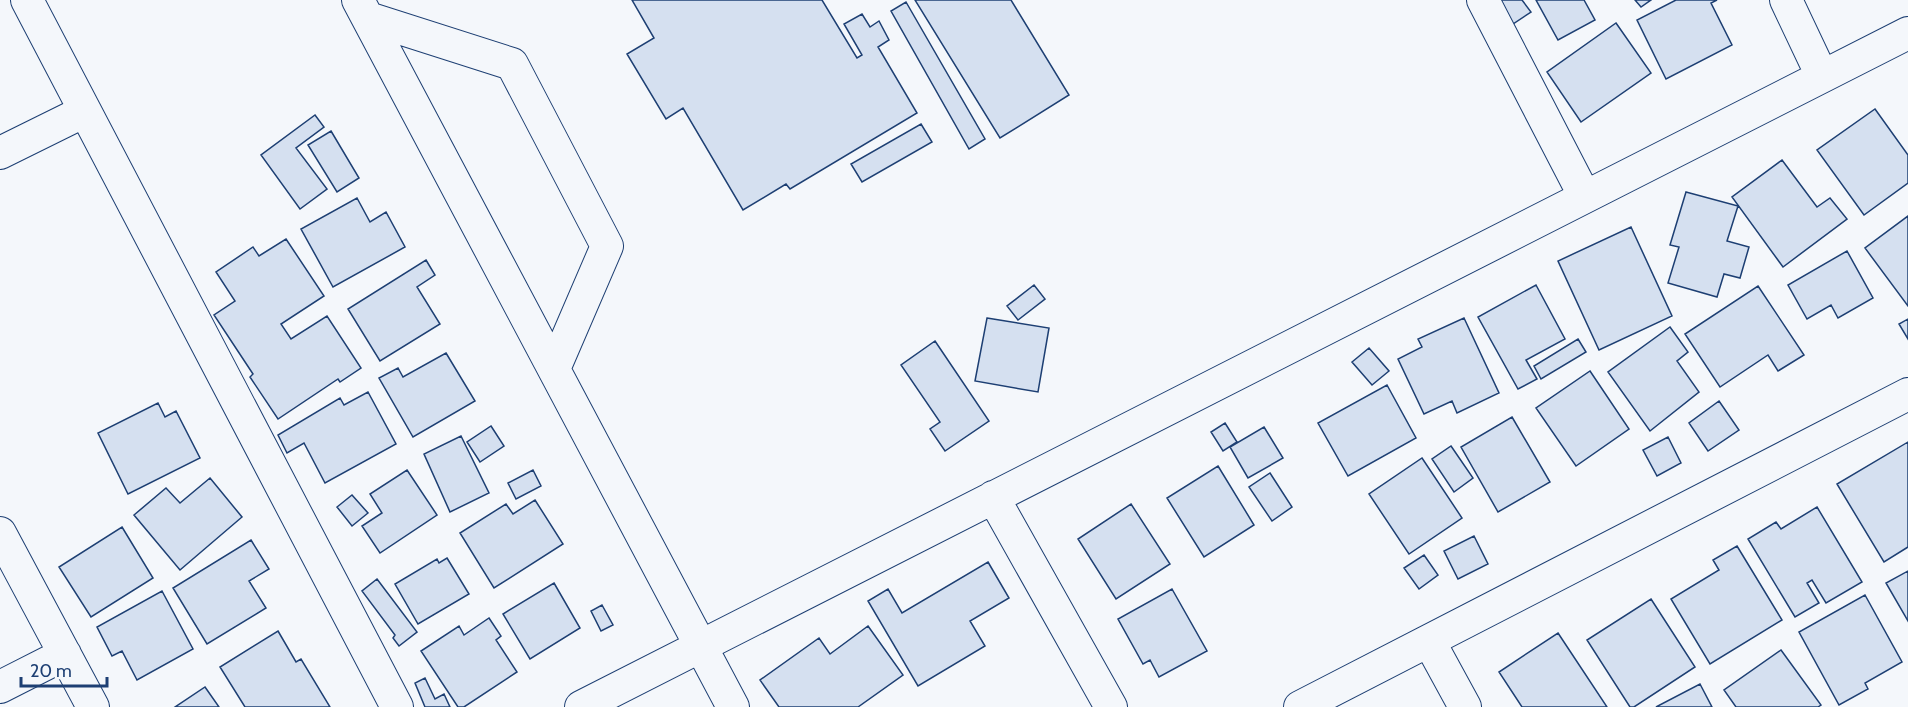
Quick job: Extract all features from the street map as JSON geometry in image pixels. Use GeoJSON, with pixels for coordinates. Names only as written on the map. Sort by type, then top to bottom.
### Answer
{"type":"FeatureCollection","features":[{"type":"Feature","properties":{"kind":"street"},"geometry":{"type":"LineString","coordinates":[[27,0],[397,707]]}},
{"type":"Feature","properties":{"kind":"street"},"geometry":{"type":"LineString","coordinates":[[1483,0],[1585,197]]}},
{"type":"Feature","properties":{"kind":"street"},"geometry":{"type":"LineString","coordinates":[[1786,0],[1822,76]]}},
{"type":"Feature","properties":{"kind":"street"},"geometry":{"type":"LineString","coordinates":[[363,9],[512,64],[607,246],[554,369]]}},
{"type":"Feature","properties":{"kind":"street"},"geometry":{"type":"LineString","coordinates":[[363,9],[733,707]]}},
{"type":"Feature","properties":{"kind":"street"},"geometry":{"type":"LineString","coordinates":[[581,707],[1908,33]]}},
{"type":"Feature","properties":{"kind":"street"},"geometry":{"type":"LineString","coordinates":[[0,153],[85,111]]}},
{"type":"Feature","properties":{"kind":"street"},"geometry":{"type":"LineString","coordinates":[[1300,707],[1908,394]]}},
{"type":"Feature","properties":{"kind":"street"},"geometry":{"type":"LineString","coordinates":[[993,498],[1111,707]]}},
{"type":"Feature","properties":{"kind":"street"},"geometry":{"type":"LineString","coordinates":[[0,533],[93,707]]}},
{"type":"Feature","properties":{"kind":"street"},"geometry":{"type":"LineString","coordinates":[[1429,640],[1465,707]]}},
{"type":"Feature","properties":{"kind":"street"},"geometry":{"type":"LineString","coordinates":[[0,687],[65,654]]}},
{"type":"Feature","properties":{"kind":"building"},"geometry":{"type":"Polygon","coordinates":[[[632,0],[822,0],[857,58],[862,55],[844,24],[862,14],[870,27],[879,21],[889,40],[878,47],[917,113],[790,189],[786,184],[743,210],[683,108],[666,119],[627,54],[654,38],[632,0]]]}},
{"type":"Feature","properties":{"kind":"building"},"geometry":{"type":"Polygon","coordinates":[[[915,0],[1011,0],[1069,95],[1000,138],[915,0]]]}},
{"type":"Feature","properties":{"kind":"building"},"geometry":{"type":"Polygon","coordinates":[[[1495,0],[1522,0],[1531,12],[1510,26],[1495,0]]]}},
{"type":"Feature","properties":{"kind":"building"},"geometry":{"type":"Polygon","coordinates":[[[1536,0],[1584,0],[1595,20],[1558,40],[1536,0]]]}},
{"type":"Feature","properties":{"kind":"building"},"geometry":{"type":"Polygon","coordinates":[[[1635,0],[1651,0],[1641,7],[1635,0]]]}},
{"type":"Feature","properties":{"kind":"building"},"geometry":{"type":"Polygon","coordinates":[[[1676,0],[1717,0],[1711,3],[1732,45],[1666,79],[1637,20],[1676,0]]]}},
{"type":"Feature","properties":{"kind":"building"},"geometry":{"type":"Polygon","coordinates":[[[906,2],[985,139],[969,149],[891,11],[906,2]]]}},
{"type":"Feature","properties":{"kind":"building"},"geometry":{"type":"Polygon","coordinates":[[[1616,23],[1651,73],[1581,122],[1547,72],[1616,23]]]}},
{"type":"Feature","properties":{"kind":"building"},"geometry":{"type":"Polygon","coordinates":[[[1875,109],[1908,155],[1908,183],[1864,215],[1817,150],[1875,109]]]}},
{"type":"Feature","properties":{"kind":"building"},"geometry":{"type":"Polygon","coordinates":[[[315,115],[324,127],[296,148],[327,189],[300,209],[261,155],[315,115]]]}},
{"type":"Feature","properties":{"kind":"building"},"geometry":{"type":"Polygon","coordinates":[[[921,124],[932,142],[862,182],[851,164],[921,124]]]}},
{"type":"Feature","properties":{"kind":"building"},"geometry":{"type":"Polygon","coordinates":[[[331,131],[359,178],[337,192],[308,145],[331,131]]]}},
{"type":"Feature","properties":{"kind":"building"},"geometry":{"type":"Polygon","coordinates":[[[1782,160],[1817,207],[1830,198],[1847,219],[1783,267],[1732,197],[1782,160]]]}},
{"type":"Feature","properties":{"kind":"building"},"geometry":{"type":"Polygon","coordinates":[[[1686,192],[1738,206],[1727,241],[1749,247],[1740,278],[1724,274],[1717,297],[1668,283],[1679,247],[1670,245],[1686,192]]]}},
{"type":"Feature","properties":{"kind":"building"},"geometry":{"type":"Polygon","coordinates":[[[357,198],[370,222],[386,212],[405,247],[333,287],[301,229],[357,198]]]}},
{"type":"Feature","properties":{"kind":"building"},"geometry":{"type":"Polygon","coordinates":[[[1908,216],[1908,306],[1865,248],[1908,216]]]}},
{"type":"Feature","properties":{"kind":"building"},"geometry":{"type":"Polygon","coordinates":[[[1631,227],[1672,316],[1599,350],[1558,261],[1631,227]]]}},
{"type":"Feature","properties":{"kind":"building"},"geometry":{"type":"Polygon","coordinates":[[[286,239],[324,296],[281,324],[291,339],[327,316],[361,368],[340,382],[338,379],[278,419],[250,377],[253,374],[214,315],[235,301],[216,272],[253,247],[259,256],[286,239]]]}},
{"type":"Feature","properties":{"kind":"building"},"geometry":{"type":"Polygon","coordinates":[[[1847,251],[1873,298],[1838,318],[1831,305],[1807,319],[1788,285],[1847,251]]]}},
{"type":"Feature","properties":{"kind":"building"},"geometry":{"type":"Polygon","coordinates":[[[426,260],[435,275],[417,287],[440,324],[380,361],[348,309],[426,260]]]}},
{"type":"Feature","properties":{"kind":"building"},"geometry":{"type":"Polygon","coordinates":[[[1034,285],[1045,299],[1018,320],[1007,306],[1034,285]]]}},
{"type":"Feature","properties":{"kind":"building"},"geometry":{"type":"Polygon","coordinates":[[[1536,285],[1565,339],[1526,360],[1537,379],[1518,389],[1478,317],[1536,285]]]}},
{"type":"Feature","properties":{"kind":"building"},"geometry":{"type":"Polygon","coordinates":[[[1758,286],[1804,355],[1778,371],[1768,355],[1720,387],[1685,334],[1758,286]]]}},
{"type":"Feature","properties":{"kind":"building"},"geometry":{"type":"Polygon","coordinates":[[[987,318],[1049,328],[1038,392],[975,381],[987,318]]]}},
{"type":"Feature","properties":{"kind":"building"},"geometry":{"type":"Polygon","coordinates":[[[1464,318],[1499,393],[1457,413],[1452,401],[1424,414],[1398,359],[1422,347],[1418,339],[1464,318]]]}},
{"type":"Feature","properties":{"kind":"building"},"geometry":{"type":"Polygon","coordinates":[[[1908,319],[1908,339],[1899,324],[1908,319]]]}},
{"type":"Feature","properties":{"kind":"building"},"geometry":{"type":"Polygon","coordinates":[[[1670,327],[1688,352],[1677,361],[1699,392],[1650,431],[1608,372],[1670,327]]]}},
{"type":"Feature","properties":{"kind":"building"},"geometry":{"type":"Polygon","coordinates":[[[1578,339],[1586,352],[1541,379],[1534,366],[1578,339]]]}},
{"type":"Feature","properties":{"kind":"building"},"geometry":{"type":"Polygon","coordinates":[[[935,341],[989,421],[945,451],[930,429],[940,422],[901,365],[935,341]]]}},
{"type":"Feature","properties":{"kind":"building"},"geometry":{"type":"Polygon","coordinates":[[[1369,348],[1389,371],[1372,385],[1352,362],[1369,348]]]}},
{"type":"Feature","properties":{"kind":"building"},"geometry":{"type":"Polygon","coordinates":[[[446,353],[475,401],[413,437],[379,378],[398,368],[403,377],[446,353]]]}},
{"type":"Feature","properties":{"kind":"building"},"geometry":{"type":"Polygon","coordinates":[[[1590,371],[1629,429],[1576,466],[1536,408],[1590,371]]]}},
{"type":"Feature","properties":{"kind":"building"},"geometry":{"type":"Polygon","coordinates":[[[1387,385],[1416,438],[1348,476],[1318,423],[1387,385]]]}},
{"type":"Feature","properties":{"kind":"building"},"geometry":{"type":"Polygon","coordinates":[[[368,392],[396,444],[325,483],[304,443],[287,453],[278,435],[340,398],[344,405],[368,392]]]}},
{"type":"Feature","properties":{"kind":"building"},"geometry":{"type":"Polygon","coordinates":[[[1719,401],[1739,430],[1708,451],[1689,423],[1719,401]]]}},
{"type":"Feature","properties":{"kind":"building"},"geometry":{"type":"Polygon","coordinates":[[[158,403],[165,417],[176,411],[200,458],[128,494],[98,433],[158,403]]]}},
{"type":"Feature","properties":{"kind":"building"},"geometry":{"type":"Polygon","coordinates":[[[1512,417],[1550,482],[1498,512],[1461,447],[1512,417]]]}},
{"type":"Feature","properties":{"kind":"building"},"geometry":{"type":"Polygon","coordinates":[[[1225,423],[1237,442],[1223,451],[1211,432],[1225,423]]]}},
{"type":"Feature","properties":{"kind":"building"},"geometry":{"type":"Polygon","coordinates":[[[491,426],[504,446],[480,462],[467,442],[491,426]]]}},
{"type":"Feature","properties":{"kind":"building"},"geometry":{"type":"Polygon","coordinates":[[[1264,427],[1283,458],[1248,478],[1230,447],[1264,427]]]}},
{"type":"Feature","properties":{"kind":"building"},"geometry":{"type":"Polygon","coordinates":[[[461,436],[489,493],[450,512],[424,454],[461,436]]]}},
{"type":"Feature","properties":{"kind":"building"},"geometry":{"type":"Polygon","coordinates":[[[1668,437],[1681,463],[1657,476],[1643,450],[1668,437]]]}},
{"type":"Feature","properties":{"kind":"building"},"geometry":{"type":"Polygon","coordinates":[[[1908,442],[1908,547],[1884,562],[1837,484],[1908,442]]]}},
{"type":"Feature","properties":{"kind":"building"},"geometry":{"type":"Polygon","coordinates":[[[1451,446],[1473,478],[1454,492],[1432,459],[1451,446]]]}},
{"type":"Feature","properties":{"kind":"building"},"geometry":{"type":"Polygon","coordinates":[[[1422,458],[1462,518],[1409,554],[1369,494],[1422,458]]]}},
{"type":"Feature","properties":{"kind":"building"},"geometry":{"type":"Polygon","coordinates":[[[1218,466],[1254,525],[1204,557],[1167,498],[1218,466]]]}},
{"type":"Feature","properties":{"kind":"building"},"geometry":{"type":"Polygon","coordinates":[[[407,470],[437,515],[380,553],[362,526],[382,513],[370,494],[407,470]]]}},
{"type":"Feature","properties":{"kind":"building"},"geometry":{"type":"Polygon","coordinates":[[[533,470],[541,486],[516,499],[508,483],[533,470]]]}},
{"type":"Feature","properties":{"kind":"building"},"geometry":{"type":"Polygon","coordinates":[[[1270,473],[1292,507],[1272,521],[1249,487],[1270,473]]]}},
{"type":"Feature","properties":{"kind":"building"},"geometry":{"type":"Polygon","coordinates":[[[210,478],[242,517],[180,570],[134,515],[166,488],[180,503],[210,478]]]}},
{"type":"Feature","properties":{"kind":"building"},"geometry":{"type":"Polygon","coordinates":[[[352,495],[368,513],[352,526],[337,507],[352,495]]]}},
{"type":"Feature","properties":{"kind":"building"},"geometry":{"type":"Polygon","coordinates":[[[535,500],[563,544],[494,588],[460,533],[506,504],[513,514],[535,500]]]}},
{"type":"Feature","properties":{"kind":"building"},"geometry":{"type":"Polygon","coordinates":[[[1131,504],[1170,564],[1116,599],[1078,539],[1131,504]]]}},
{"type":"Feature","properties":{"kind":"building"},"geometry":{"type":"Polygon","coordinates":[[[1817,507],[1862,582],[1826,603],[1812,580],[1807,583],[1819,603],[1795,617],[1748,539],[1776,522],[1781,529],[1817,507]]]}},
{"type":"Feature","properties":{"kind":"building"},"geometry":{"type":"Polygon","coordinates":[[[122,527],[153,578],[91,617],[59,567],[122,527]]]}},
{"type":"Feature","properties":{"kind":"building"},"geometry":{"type":"Polygon","coordinates":[[[1474,536],[1488,564],[1458,579],[1444,551],[1474,536]]]}},
{"type":"Feature","properties":{"kind":"building"},"geometry":{"type":"Polygon","coordinates":[[[251,540],[269,569],[249,581],[266,608],[207,644],[173,588],[251,540]]]}},
{"type":"Feature","properties":{"kind":"building"},"geometry":{"type":"Polygon","coordinates":[[[1737,546],[1782,620],[1710,664],[1671,599],[1719,570],[1713,560],[1737,546]]]}},
{"type":"Feature","properties":{"kind":"building"},"geometry":{"type":"Polygon","coordinates":[[[1424,555],[1438,575],[1419,589],[1404,568],[1424,555]]]}},
{"type":"Feature","properties":{"kind":"building"},"geometry":{"type":"Polygon","coordinates":[[[447,558],[469,594],[418,624],[395,584],[437,559],[439,563],[447,558]]]}},
{"type":"Feature","properties":{"kind":"building"},"geometry":{"type":"Polygon","coordinates":[[[988,562],[1009,598],[970,621],[985,646],[918,686],[868,601],[888,589],[902,613],[988,562]]]}},
{"type":"Feature","properties":{"kind":"building"},"geometry":{"type":"Polygon","coordinates":[[[1908,571],[1908,621],[1886,583],[1908,571]]]}},
{"type":"Feature","properties":{"kind":"building"},"geometry":{"type":"Polygon","coordinates":[[[377,579],[417,632],[399,646],[393,638],[395,635],[362,591],[377,579]]]}},
{"type":"Feature","properties":{"kind":"building"},"geometry":{"type":"Polygon","coordinates":[[[554,583],[580,628],[530,659],[503,614],[554,583]]]}},
{"type":"Feature","properties":{"kind":"building"},"geometry":{"type":"Polygon","coordinates":[[[1172,589],[1207,651],[1159,677],[1150,660],[1143,664],[1118,619],[1172,589]]]}},
{"type":"Feature","properties":{"kind":"building"},"geometry":{"type":"Polygon","coordinates":[[[162,591],[193,649],[137,680],[122,651],[112,656],[97,627],[162,591]]]}},
{"type":"Feature","properties":{"kind":"building"},"geometry":{"type":"Polygon","coordinates":[[[1865,595],[1902,662],[1865,683],[1868,689],[1839,705],[1799,632],[1865,595]]]}},
{"type":"Feature","properties":{"kind":"building"},"geometry":{"type":"Polygon","coordinates":[[[1651,599],[1695,667],[1634,707],[1630,707],[1587,640],[1651,599]]]}},
{"type":"Feature","properties":{"kind":"building"},"geometry":{"type":"Polygon","coordinates":[[[602,605],[613,625],[601,631],[591,611],[602,605]]]}},
{"type":"Feature","properties":{"kind":"building"},"geometry":{"type":"Polygon","coordinates":[[[489,618],[501,636],[496,640],[517,672],[464,707],[458,707],[421,651],[459,626],[464,635],[489,618]]]}},
{"type":"Feature","properties":{"kind":"building"},"geometry":{"type":"Polygon","coordinates":[[[868,626],[903,675],[858,707],[779,707],[760,680],[819,638],[830,654],[868,626]]]}},
{"type":"Feature","properties":{"kind":"building"},"geometry":{"type":"Polygon","coordinates":[[[278,631],[296,662],[301,659],[330,707],[245,707],[220,667],[278,631]]]}},
{"type":"Feature","properties":{"kind":"building"},"geometry":{"type":"Polygon","coordinates":[[[1558,633],[1607,707],[1522,707],[1499,672],[1558,633]]]}},
{"type":"Feature","properties":{"kind":"building"},"geometry":{"type":"Polygon","coordinates":[[[1781,650],[1821,705],[1818,707],[1736,707],[1724,690],[1781,650]]]}},
{"type":"Feature","properties":{"kind":"building"},"geometry":{"type":"Polygon","coordinates":[[[425,678],[435,699],[444,694],[450,707],[425,707],[415,683],[425,678]]]}},
{"type":"Feature","properties":{"kind":"building"},"geometry":{"type":"Polygon","coordinates":[[[1700,684],[1712,707],[1656,707],[1700,684]]]}},
{"type":"Feature","properties":{"kind":"building"},"geometry":{"type":"Polygon","coordinates":[[[205,687],[219,707],[175,707],[205,687]]]}}]}
